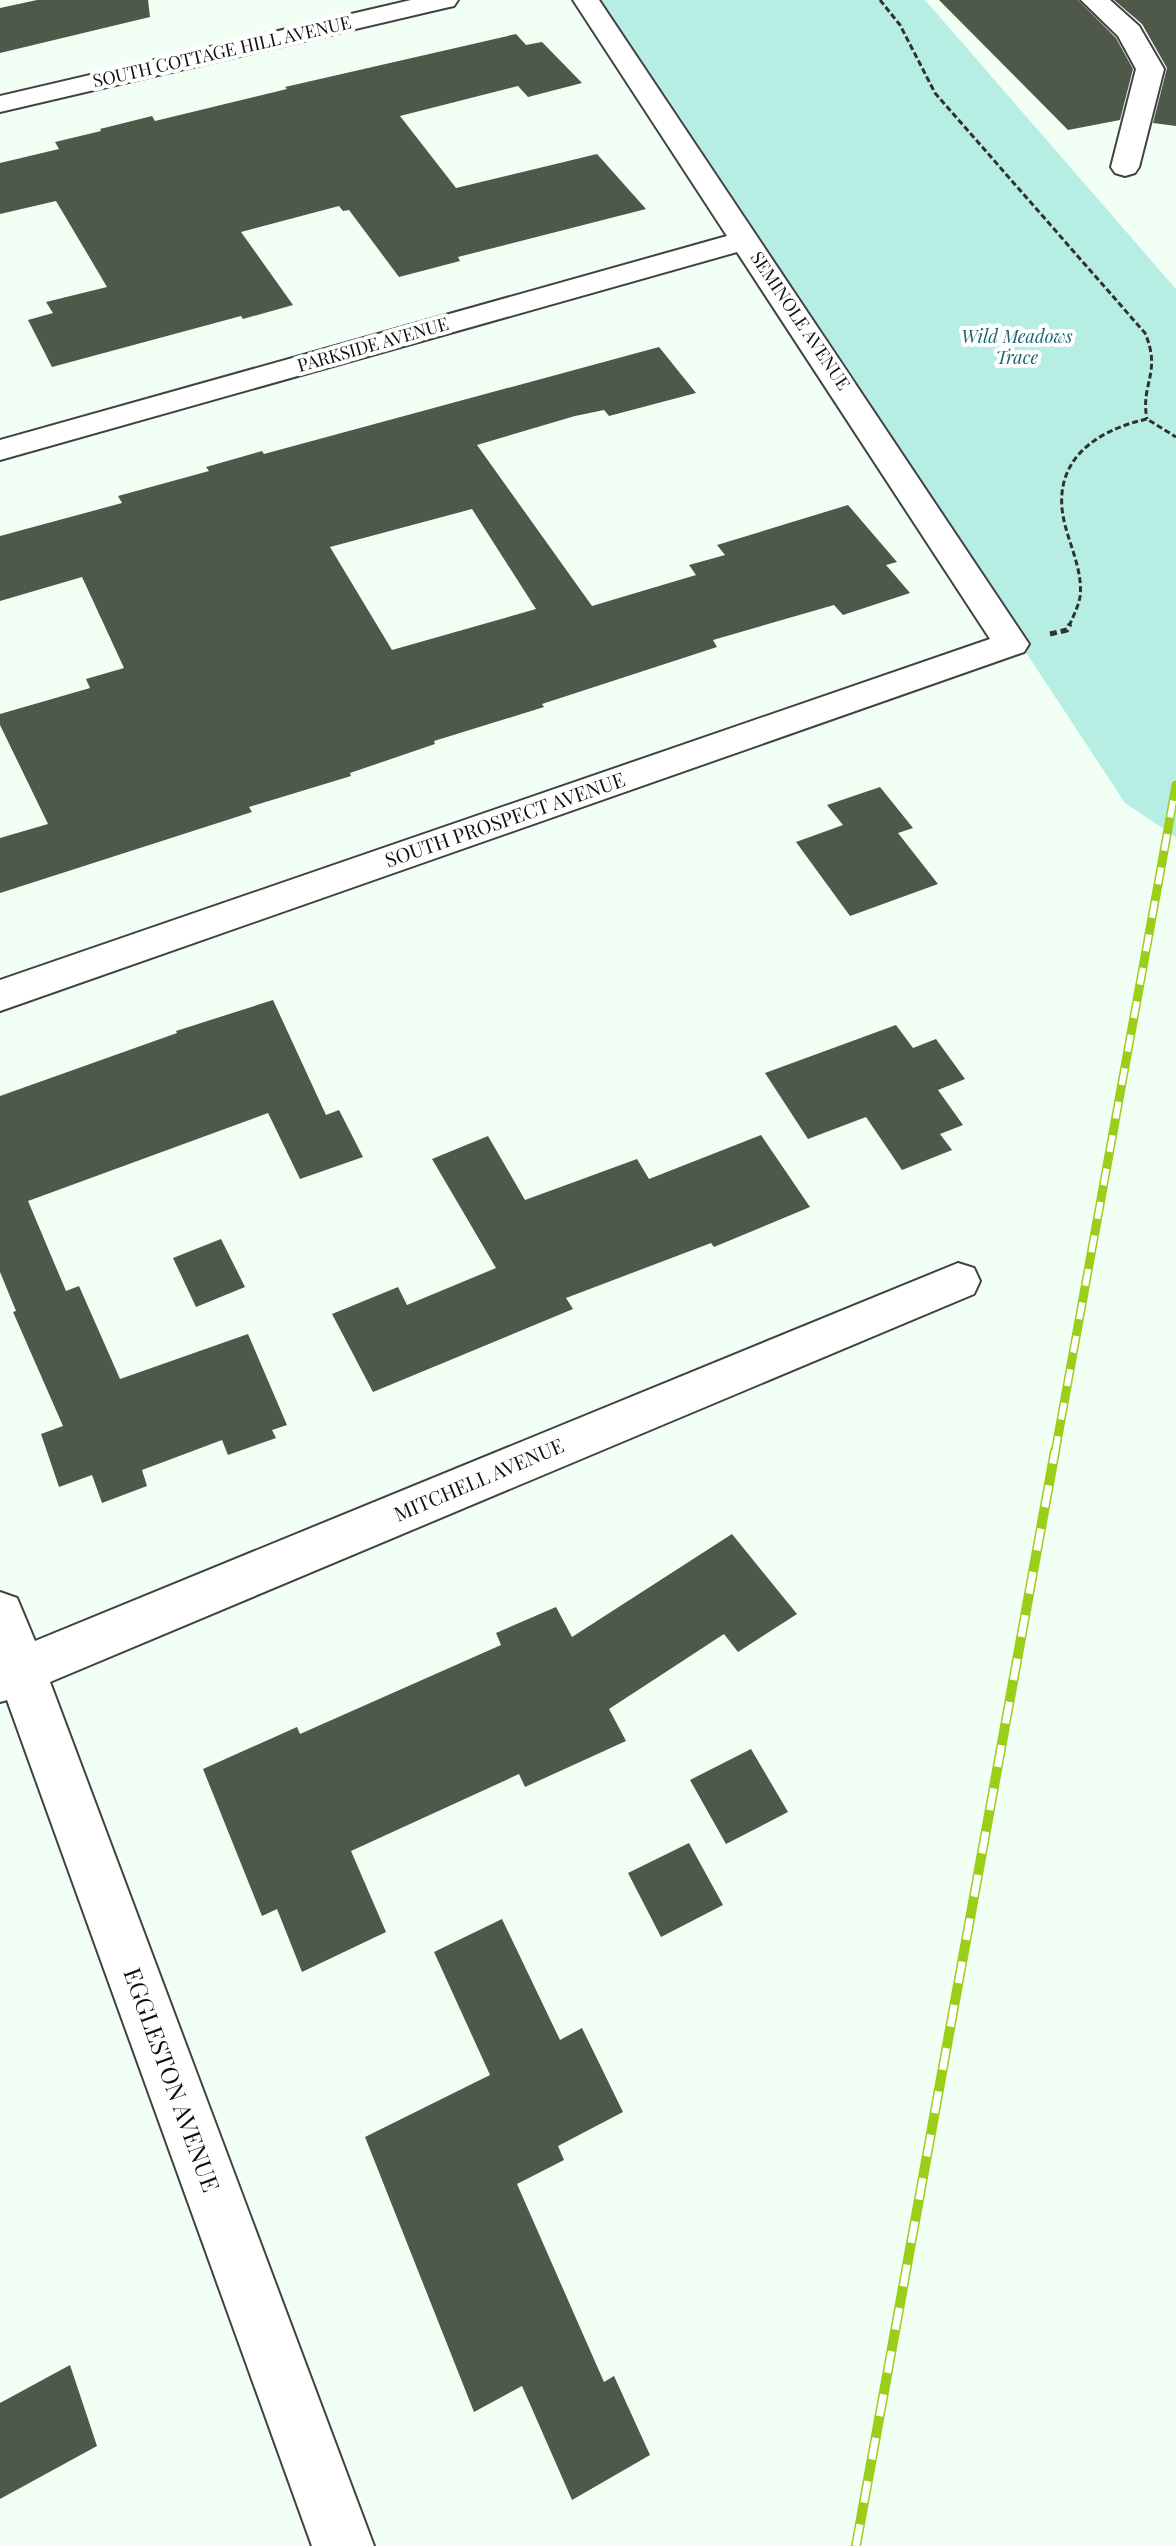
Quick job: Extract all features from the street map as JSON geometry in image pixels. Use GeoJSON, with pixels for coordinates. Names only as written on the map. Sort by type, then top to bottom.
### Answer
{"type":"FeatureCollection","features":[{"type":"Feature","properties":{"kind":"street","name":"SOUTH COTTAGE HILL AVENUE"},"geometry":{"type":"LineString","coordinates":[[0,104],[445,0]]}},
{"type":"Feature","properties":{"kind":"street","name":"SEMINOLE AVENUE"},"geometry":{"type":"LineString","coordinates":[[586,0],[1011,644]]}},
{"type":"Feature","properties":{"kind":"street"},"geometry":{"type":"LineString","coordinates":[[1094,0],[1129,32],[1150,69],[1125,167]]}},
{"type":"Feature","properties":{"kind":"street","name":"PARKSIDE AVENUE"},"geometry":{"type":"LineString","coordinates":[[0,450],[745,240]]}},
{"type":"Feature","properties":{"kind":"street","name":"SOUTH PROSPECT AVENUE"},"geometry":{"type":"LineString","coordinates":[[0,996],[1011,644]]}},
{"type":"Feature","properties":{"kind":"street","name":"MITCHELL AVENUE"},"geometry":{"type":"LineString","coordinates":[[10,1675],[958,1281]]}},
{"type":"Feature","properties":{"kind":"street","name":"EGGLESTON AVENUE"},"geometry":{"type":"LineString","coordinates":[[0,1614],[10,1675],[343,2546]]}},
{"type":"Feature","properties":{"kind":"path"},"geometry":{"type":"LineString","coordinates":[[880,0],[900,25],[935,93],[1145,333],[1156,356],[1153,381],[1143,400],[1147,419]]}},
{"type":"Feature","properties":{"kind":"path"},"geometry":{"type":"LineString","coordinates":[[1011,644],[1067,630],[1080,596],[1062,514],[1061,482],[1075,455],[1098,436],[1125,422],[1147,419],[1176,437]]}},
{"type":"Feature","properties":{"kind":"green space","name":"Wild Meadows Trace"},"geometry":{"type":"Polygon","coordinates":[[[597,0],[925,0],[1176,289],[1176,837],[1125,803],[597,0]]]}},
{"type":"Feature","properties":{"kind":"building"},"geometry":{"type":"Polygon","coordinates":[[[37,0],[148,0],[150,17],[0,53],[0,8],[37,0]]]}},
{"type":"Feature","properties":{"kind":"building"},"geometry":{"type":"Polygon","coordinates":[[[939,0],[1078,0],[1116,38],[1133,69],[1120,120],[1068,130],[939,0]]]}},
{"type":"Feature","properties":{"kind":"building"},"geometry":{"type":"Polygon","coordinates":[[[1114,0],[1176,0],[1176,126],[1153,123],[1167,68],[1142,24],[1114,0]]]}},
{"type":"Feature","properties":{"kind":"building"},"geometry":{"type":"Polygon","coordinates":[[[516,34],[526,45],[542,42],[582,83],[528,97],[518,86],[400,116],[456,188],[597,154],[646,209],[458,257],[460,261],[399,277],[349,210],[343,211],[339,206],[241,232],[293,305],[52,367],[28,320],[53,313],[46,302],[107,287],[56,201],[0,214],[0,163],[59,149],[55,142],[152,116],[155,121],[287,89],[285,87],[516,34]]]}},
{"type":"Feature","properties":{"kind":"building"},"geometry":{"type":"Polygon","coordinates":[[[659,347],[696,393],[609,416],[604,410],[575,416],[477,445],[592,606],[696,575],[689,565],[725,555],[717,545],[848,505],[897,562],[886,565],[910,593],[843,615],[834,605],[713,640],[717,647],[542,704],[544,707],[434,741],[435,744],[350,773],[351,776],[249,807],[252,812],[0,893],[0,838],[48,824],[0,725],[0,714],[90,688],[86,679],[124,668],[82,577],[0,601],[0,536],[122,503],[118,496],[209,471],[206,467],[262,451],[264,454],[659,347]],[[472,509],[330,547],[392,650],[536,609],[472,509]]]}},
{"type":"Feature","properties":{"kind":"building"},"geometry":{"type":"Polygon","coordinates":[[[880,787],[913,828],[898,833],[938,884],[850,916],[796,842],[843,825],[827,805],[880,787]]]}},
{"type":"Feature","properties":{"kind":"building"},"geometry":{"type":"Polygon","coordinates":[[[273,1000],[326,1115],[339,1110],[363,1157],[300,1179],[268,1113],[28,1201],[66,1291],[79,1286],[120,1379],[248,1334],[287,1425],[272,1430],[276,1438],[228,1455],[222,1440],[142,1470],[147,1486],[102,1503],[92,1475],[59,1487],[41,1434],[63,1426],[13,1312],[16,1311],[0,1272],[0,1096],[176,1031],[273,1000]]]}},
{"type":"Feature","properties":{"kind":"building"},"geometry":{"type":"Polygon","coordinates":[[[896,1025],[913,1048],[936,1039],[965,1079],[938,1090],[963,1125],[940,1134],[952,1150],[902,1170],[866,1117],[808,1139],[765,1073],[896,1025]]]}},
{"type":"Feature","properties":{"kind":"building"},"geometry":{"type":"Polygon","coordinates":[[[761,1135],[810,1207],[714,1247],[711,1243],[566,1298],[573,1309],[373,1392],[332,1314],[398,1287],[407,1305],[496,1268],[432,1159],[488,1136],[525,1200],[637,1159],[649,1179],[761,1135]]]}},
{"type":"Feature","properties":{"kind":"building"},"geometry":{"type":"Polygon","coordinates":[[[221,1239],[245,1287],[196,1307],[173,1258],[221,1239]]]}},
{"type":"Feature","properties":{"kind":"building"},"geometry":{"type":"Polygon","coordinates":[[[732,1534],[797,1614],[738,1652],[724,1634],[609,1709],[626,1741],[525,1787],[519,1774],[351,1851],[386,1932],[302,1972],[277,1909],[262,1916],[203,1769],[297,1727],[300,1734],[501,1645],[496,1633],[556,1607],[572,1637],[732,1534]]]}},
{"type":"Feature","properties":{"kind":"building"},"geometry":{"type":"Polygon","coordinates":[[[751,1749],[788,1812],[726,1844],[690,1780],[751,1749]]]}},
{"type":"Feature","properties":{"kind":"building"},"geometry":{"type":"Polygon","coordinates":[[[689,1843],[723,1905],[661,1937],[628,1873],[689,1843]]]}},
{"type":"Feature","properties":{"kind":"building"},"geometry":{"type":"Polygon","coordinates":[[[502,1919],[560,2040],[582,2028],[623,2112],[558,2146],[564,2160],[517,2184],[604,2382],[614,2376],[650,2455],[572,2500],[522,2386],[474,2412],[365,2137],[490,2075],[434,1952],[502,1919]]]}},
{"type":"Feature","properties":{"kind":"building"},"geometry":{"type":"Polygon","coordinates":[[[70,2365],[97,2446],[0,2499],[0,2403],[70,2365]]]}},
{"type":"Feature","properties":{"kind":"railway"},"geometry":{"type":"LineString","coordinates":[[1055,1453],[1176,785]]}},
{"type":"Feature","properties":{"kind":"railway"},"geometry":{"type":"LineString","coordinates":[[856,2546],[1055,1451]]}}]}
